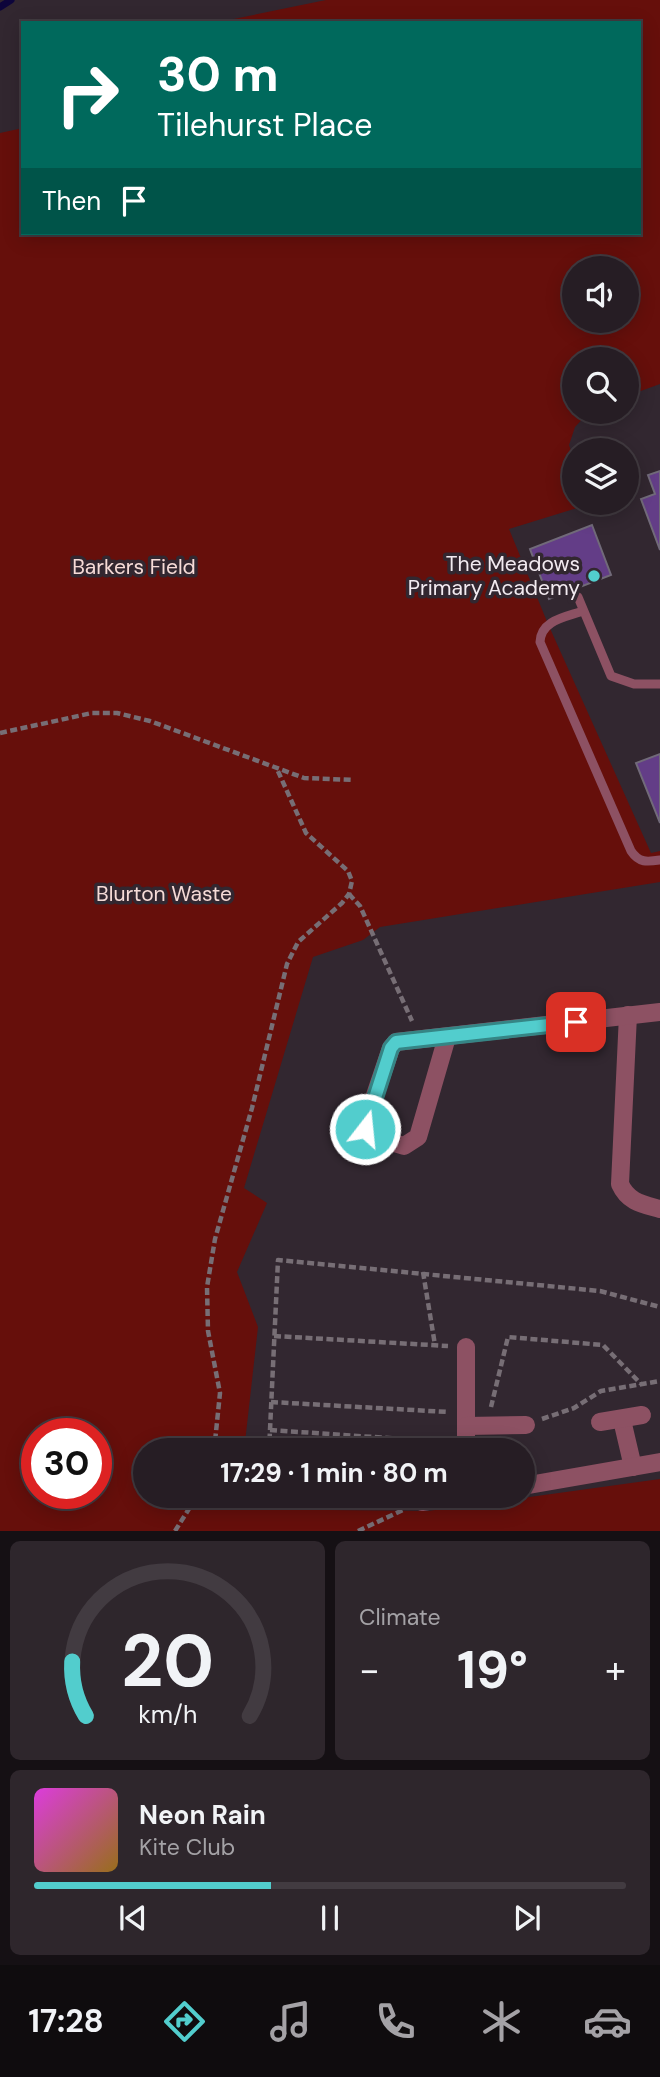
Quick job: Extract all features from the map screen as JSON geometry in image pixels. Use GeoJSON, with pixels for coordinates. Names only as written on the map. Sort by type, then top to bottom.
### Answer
{"type":"FeatureCollection","features":[{"type":"Feature","properties":{"kind":"street"},"geometry":{"type":"LineString","coordinates":[[447,1037],[418,1136],[404,1146],[374,1136],[365,1129],[391,1048],[396,1042],[419,1037],[447,1037],[660,1012]]}},
{"type":"Feature","properties":{"kind":"street"},"geometry":{"type":"LineString","coordinates":[[628,1016],[620,1184],[624,1193],[635,1203],[660,1209]]}},
{"type":"Feature","properties":{"kind":"street"},"geometry":{"type":"LineString","coordinates":[[466,1347],[466,1433],[487,1425],[526,1425]]}},
{"type":"Feature","properties":{"kind":"street"},"geometry":{"type":"LineString","coordinates":[[600,1422],[642,1415]]}},
{"type":"Feature","properties":{"kind":"street"},"geometry":{"type":"LineString","coordinates":[[622,1420],[633,1467]]}},
{"type":"Feature","properties":{"kind":"street"},"geometry":{"type":"LineString","coordinates":[[535,1484],[660,1462]]}},
{"type":"Feature","properties":{"kind":"lane"},"geometry":{"type":"LineString","coordinates":[[578,597],[611,676],[634,684],[660,684]]}},
{"type":"Feature","properties":{"kind":"lane"},"geometry":{"type":"LineString","coordinates":[[583,611],[548,624],[541,632],[540,642],[631,851],[636,859],[646,862],[660,860]]}},
{"type":"Feature","properties":{"kind":"path"},"geometry":{"type":"LineString","coordinates":[[0,733],[92,713],[117,713],[150,721],[304,778],[354,780]]}},
{"type":"Feature","properties":{"kind":"path"},"geometry":{"type":"LineString","coordinates":[[215,1438],[220,1393],[208,1331],[207,1287],[215,1239],[252,1108],[287,964],[298,943],[349,894],[352,881],[348,871],[306,832],[278,769]]}},
{"type":"Feature","properties":{"kind":"path"},"geometry":{"type":"LineString","coordinates":[[349,894],[360,906],[419,1037]]}},
{"type":"Feature","properties":{"kind":"path"},"geometry":{"type":"LineString","coordinates":[[270,1438],[278,1260],[600,1291],[660,1307]]}},
{"type":"Feature","properties":{"kind":"path"},"geometry":{"type":"LineString","coordinates":[[423,1272],[435,1345]]}},
{"type":"Feature","properties":{"kind":"path"},"geometry":{"type":"LineString","coordinates":[[274,1336],[466,1347]]}},
{"type":"Feature","properties":{"kind":"path"},"geometry":{"type":"LineString","coordinates":[[487,1425],[498,1367],[509,1336],[603,1345],[641,1384]]}},
{"type":"Feature","properties":{"kind":"path"},"geometry":{"type":"LineString","coordinates":[[526,1425],[574,1408],[601,1391],[660,1381]]}},
{"type":"Feature","properties":{"kind":"path"},"geometry":{"type":"LineString","coordinates":[[271,1402],[466,1433]]}},
{"type":"Feature","properties":{"kind":"path"},"geometry":{"type":"LineString","coordinates":[[270,1430],[466,1433]]}},
{"type":"Feature","properties":{"kind":"path"},"geometry":{"type":"LineString","coordinates":[[176,1531],[190,1508]]}},
{"type":"Feature","properties":{"kind":"path"},"geometry":{"type":"LineString","coordinates":[[358,1531],[409,1508]]}},
{"type":"Feature","properties":{"kind":"green space"},"geometry":{"type":"Polygon","coordinates":[[[326,0],[660,0],[660,384],[639,392],[639,347],[562,347],[562,424],[578,424],[571,438],[562,438],[562,513],[509,529],[548,624],[651,853],[660,851],[660,882],[380,927],[363,940],[313,957],[244,1188],[267,1203],[237,1272],[258,1327],[245,1438],[133,1438],[133,1508],[428,1511],[450,1508],[535,1508],[535,1496],[660,1479],[660,1531],[0,1531],[0,133],[21,128],[21,235],[641,235],[641,21],[224,21],[326,0]]]}},
{"type":"Feature","properties":{"kind":"building"},"geometry":{"type":"Polygon","coordinates":[[[660,471],[660,550],[641,499],[655,494],[648,475],[660,471]]]}},
{"type":"Feature","properties":{"kind":"building"},"geometry":{"type":"Polygon","coordinates":[[[592,525],[611,575],[549,599],[530,549],[592,525]]]}},
{"type":"Feature","properties":{"kind":"building"},"geometry":{"type":"Polygon","coordinates":[[[660,754],[660,823],[636,763],[660,754]]]}},
{"type":"Feature","properties":{"kind":"waterway"},"geometry":{"type":"LineString","coordinates":[[0,7],[11,0]]}},
{"type":"Feature","properties":{"kind":"place","name":"The Meadows Primary Academy"},"geometry":{"type":"Point","coordinates":[594,576]}},
{"type":"Feature","properties":{"kind":"route"},"geometry":{"type":"LineString","coordinates":[[365,1129],[391,1048],[396,1042],[419,1037],[447,1037],[576,1022]]}},
{"type":"Feature","properties":{"kind":"park label","name":"Barkers Field"},"geometry":{"type":"Point","coordinates":[134,567]}},
{"type":"Feature","properties":{"kind":"park label","name":"Blurton Waste"},"geometry":{"type":"Point","coordinates":[164,894]}}]}
